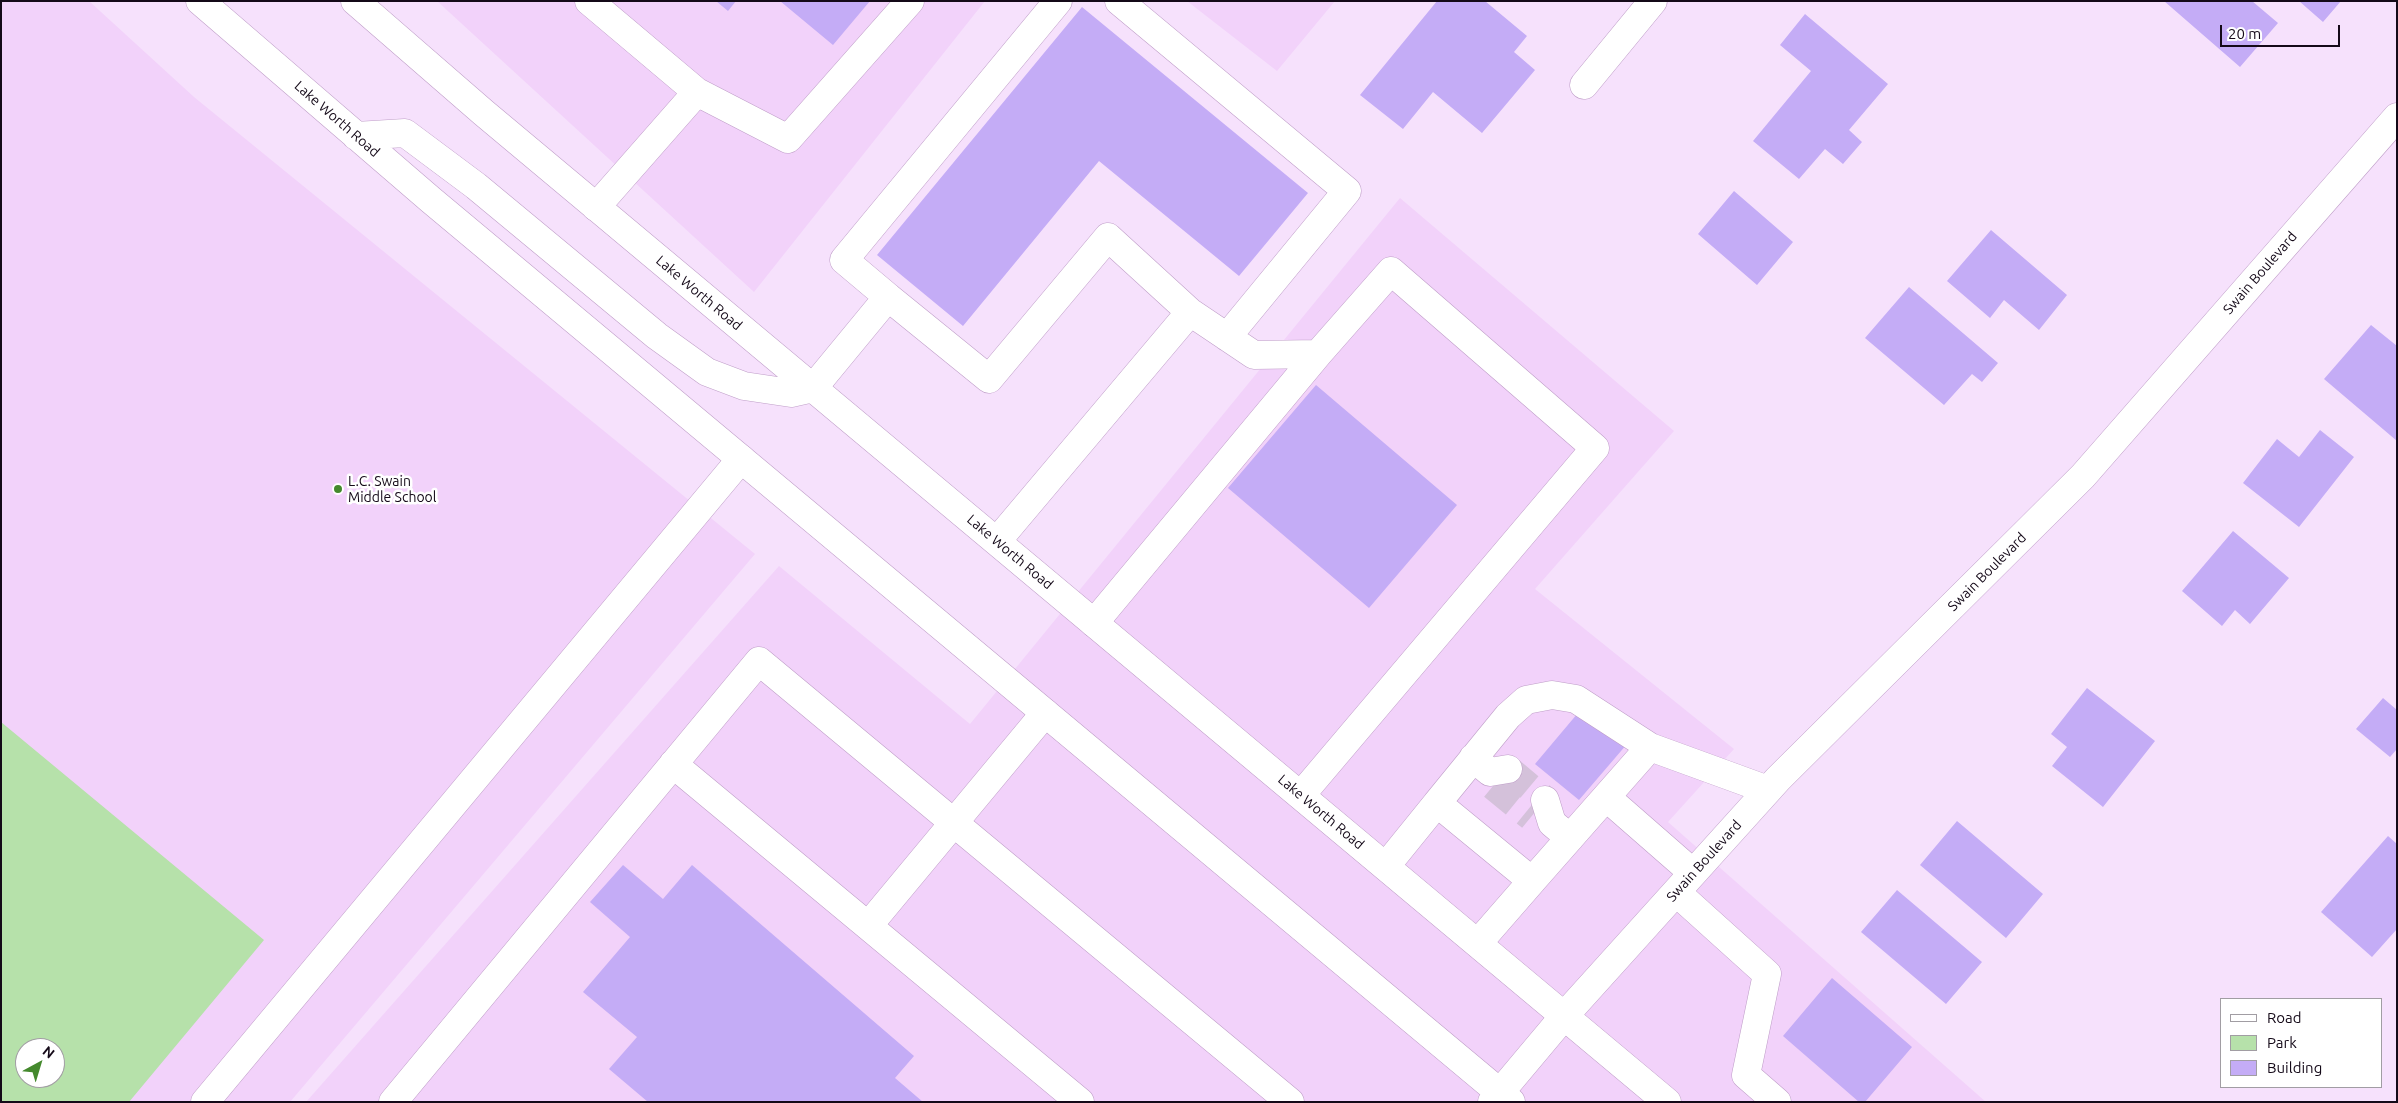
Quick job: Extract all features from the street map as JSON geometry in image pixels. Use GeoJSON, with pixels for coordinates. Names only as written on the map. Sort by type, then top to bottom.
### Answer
{"type":"FeatureCollection","features":[{"type":"Feature","properties":{"kind":"main road","name":"Lake Worth Road"},"geometry":{"type":"LineString","coordinates":[[200,1],[356,136],[1501,1098]]}},
{"type":"Feature","properties":{"kind":"main road","name":"Lake Worth Road"},"geometry":{"type":"LineString","coordinates":[[355,1],[596,207],[1667,1102]]}},
{"type":"Feature","properties":{"kind":"main road"},"geometry":{"type":"LineString","coordinates":[[589,1],[697,92],[788,139],[910,1]]}},
{"type":"Feature","properties":{"kind":"main road"},"geometry":{"type":"LineString","coordinates":[[1058,1],[844,260],[989,379],[1108,237],[1190,312],[1254,355],[1318,354]]}},
{"type":"Feature","properties":{"kind":"main road"},"geometry":{"type":"LineString","coordinates":[[1119,1],[1347,191],[1227,337]]}},
{"type":"Feature","properties":{"kind":"main road"},"geometry":{"type":"LineString","coordinates":[[1584,85],[1653,1]]}},
{"type":"Feature","properties":{"kind":"main road"},"geometry":{"type":"LineString","coordinates":[[596,207],[697,92]]}},
{"type":"Feature","properties":{"kind":"main road","name":"Swain Boulevard"},"geometry":{"type":"LineString","coordinates":[[1501,1098],[1565,1015],[1768,790],[2083,476],[2397,118]]}},
{"type":"Feature","properties":{"kind":"main road"},"geometry":{"type":"LineString","coordinates":[[356,136],[405,133],[476,186],[657,336],[707,372],[744,386],[791,393],[813,388],[888,297]]}},
{"type":"Feature","properties":{"kind":"main road"},"geometry":{"type":"LineString","coordinates":[[1094,623],[1318,354],[1391,271],[1595,448],[1301,795]]}},
{"type":"Feature","properties":{"kind":"main road"},"geometry":{"type":"LineString","coordinates":[[997,541],[1190,312]]}},
{"type":"Feature","properties":{"kind":"main road"},"geometry":{"type":"LineString","coordinates":[[204,1102],[741,459]]}},
{"type":"Feature","properties":{"kind":"main road"},"geometry":{"type":"LineString","coordinates":[[394,1102],[759,661],[1290,1102]]}},
{"type":"Feature","properties":{"kind":"main road"},"geometry":{"type":"LineString","coordinates":[[1386,866],[1437,803],[1491,771],[1508,716],[1526,700],[1552,695],[1576,699],[1650,747],[1768,790]]}},
{"type":"Feature","properties":{"kind":"main road"},"geometry":{"type":"LineString","coordinates":[[868,926],[1045,713]]}},
{"type":"Feature","properties":{"kind":"main road"},"geometry":{"type":"LineString","coordinates":[[1478,943],[1532,881],[1550,819],[1606,797],[1650,747]]}},
{"type":"Feature","properties":{"kind":"main road"},"geometry":{"type":"LineString","coordinates":[[673,764],[1080,1102]]}},
{"type":"Feature","properties":{"kind":"main road"},"geometry":{"type":"LineString","coordinates":[[1606,797],[1767,974],[1746,1075],[1777,1102]]}},
{"type":"Feature","properties":{"kind":"main road"},"geometry":{"type":"LineString","coordinates":[[1437,803],[1532,881]]}},
{"type":"Feature","properties":{"kind":"shaded area","name":"L.C. Swain Middle School"},"geometry":{"type":"Polygon","coordinates":[[[1,1],[89,1],[194,97],[755,554],[290,1102],[1,1102],[1,1]]]}},
{"type":"Feature","properties":{"kind":"shaded area"},"geometry":{"type":"Polygon","coordinates":[[[437,1],[985,1],[754,292],[437,1]]]}},
{"type":"Feature","properties":{"kind":"shaded area"},"geometry":{"type":"Polygon","coordinates":[[[1187,1],[1335,1],[1277,71],[1187,1]]]}},
{"type":"Feature","properties":{"kind":"shaded area"},"geometry":{"type":"Polygon","coordinates":[[[1400,198],[1674,431],[1535,589],[1734,749],[1668,822],[1986,1102],[306,1102],[779,566],[970,724],[1400,198]]]}},
{"type":"Feature","properties":{"kind":"green space"},"geometry":{"type":"Polygon","coordinates":[[[1,722],[264,940],[129,1102],[1,1102],[1,722]]]}},
{"type":"Feature","properties":{"kind":"building"},"geometry":{"type":"Polygon","coordinates":[[[716,1],[736,1],[728,11],[716,1]]]}},
{"type":"Feature","properties":{"kind":"building"},"geometry":{"type":"Polygon","coordinates":[[[780,1],[870,1],[833,45],[780,1]]]}},
{"type":"Feature","properties":{"kind":"building"},"geometry":{"type":"Polygon","coordinates":[[[1437,1],[1485,1],[1527,36],[1514,52],[1535,70],[1482,133],[1433,92],[1403,129],[1360,95],[1437,1]]]}},
{"type":"Feature","properties":{"kind":"building"},"geometry":{"type":"Polygon","coordinates":[[[2164,1],[2252,1],[2278,23],[2240,67],[2164,1]]]}},
{"type":"Feature","properties":{"kind":"building"},"geometry":{"type":"Polygon","coordinates":[[[2299,1],[2341,1],[2323,22],[2299,1]]]}},
{"type":"Feature","properties":{"kind":"building"},"geometry":{"type":"Polygon","coordinates":[[[1082,7],[1308,193],[1239,276],[1099,161],[963,326],[877,255],[1082,7]]]}},
{"type":"Feature","properties":{"kind":"building"},"geometry":{"type":"Polygon","coordinates":[[[1805,14],[1888,84],[1849,130],[1862,142],[1843,164],[1825,149],[1799,179],[1753,141],[1811,71],[1780,45],[1805,14]]]}},
{"type":"Feature","properties":{"kind":"building"},"geometry":{"type":"Polygon","coordinates":[[[1734,191],[1793,242],[1757,285],[1698,234],[1734,191]]]}},
{"type":"Feature","properties":{"kind":"building"},"geometry":{"type":"Polygon","coordinates":[[[1991,230],[2067,295],[2039,330],[2004,300],[1990,318],[1947,281],[1991,230]]]}},
{"type":"Feature","properties":{"kind":"building"},"geometry":{"type":"Polygon","coordinates":[[[1909,287],[1998,363],[1982,382],[1972,374],[1944,405],[1865,338],[1909,287]]]}},
{"type":"Feature","properties":{"kind":"building"},"geometry":{"type":"Polygon","coordinates":[[[2371,325],[2397,346],[2397,441],[2324,379],[2371,325]]]}},
{"type":"Feature","properties":{"kind":"building"},"geometry":{"type":"Polygon","coordinates":[[[1316,385],[1457,505],[1369,608],[1228,488],[1316,385]]]}},
{"type":"Feature","properties":{"kind":"building"},"geometry":{"type":"Polygon","coordinates":[[[2320,430],[2354,457],[2299,527],[2243,483],[2277,439],[2299,457],[2320,430]]]}},
{"type":"Feature","properties":{"kind":"building"},"geometry":{"type":"Polygon","coordinates":[[[2233,531],[2289,578],[2250,624],[2235,610],[2222,626],[2182,591],[2233,531]]]}},
{"type":"Feature","properties":{"kind":"building"},"geometry":{"type":"Polygon","coordinates":[[[2087,688],[2155,741],[2103,807],[2052,766],[2067,747],[2051,734],[2087,688]]]}},
{"type":"Feature","properties":{"kind":"building"},"geometry":{"type":"Polygon","coordinates":[[[2383,698],[2397,710],[2397,749],[2390,757],[2356,729],[2383,698]]]}},
{"type":"Feature","properties":{"kind":"building"},"geometry":{"type":"Polygon","coordinates":[[[1583,707],[1627,744],[1579,800],[1535,764],[1583,707]]]}},
{"type":"Feature","properties":{"kind":"building"},"geometry":{"type":"Polygon","coordinates":[[[1957,821],[2043,894],[2006,938],[1920,865],[1957,821]]]}},
{"type":"Feature","properties":{"kind":"building"},"geometry":{"type":"Polygon","coordinates":[[[2388,836],[2397,844],[2397,929],[2372,957],[2321,912],[2388,836]]]}},
{"type":"Feature","properties":{"kind":"building"},"geometry":{"type":"Polygon","coordinates":[[[623,865],[663,899],[692,865],[914,1056],[895,1078],[923,1102],[648,1102],[609,1069],[637,1037],[583,992],[630,937],[590,902],[623,865]]]}},
{"type":"Feature","properties":{"kind":"building"},"geometry":{"type":"Polygon","coordinates":[[[1897,890],[1982,962],[1946,1004],[1861,932],[1897,890]]]}},
{"type":"Feature","properties":{"kind":"building"},"geometry":{"type":"Polygon","coordinates":[[[1832,978],[1912,1047],[1865,1102],[1859,1102],[1783,1036],[1832,978]]]}},
{"type":"Feature","properties":{"kind":"tunnel"},"geometry":{"type":"LineString","coordinates":[[1508,769],[1545,800]]}},
{"type":"Feature","properties":{"kind":"tunnel"},"geometry":{"type":"LineString","coordinates":[[1493,786],[1531,817]]}},
{"type":"Feature","properties":{"kind":"place","name":"L.C. Swain Middle School"},"geometry":{"type":"Point","coordinates":[338,489]}}]}
